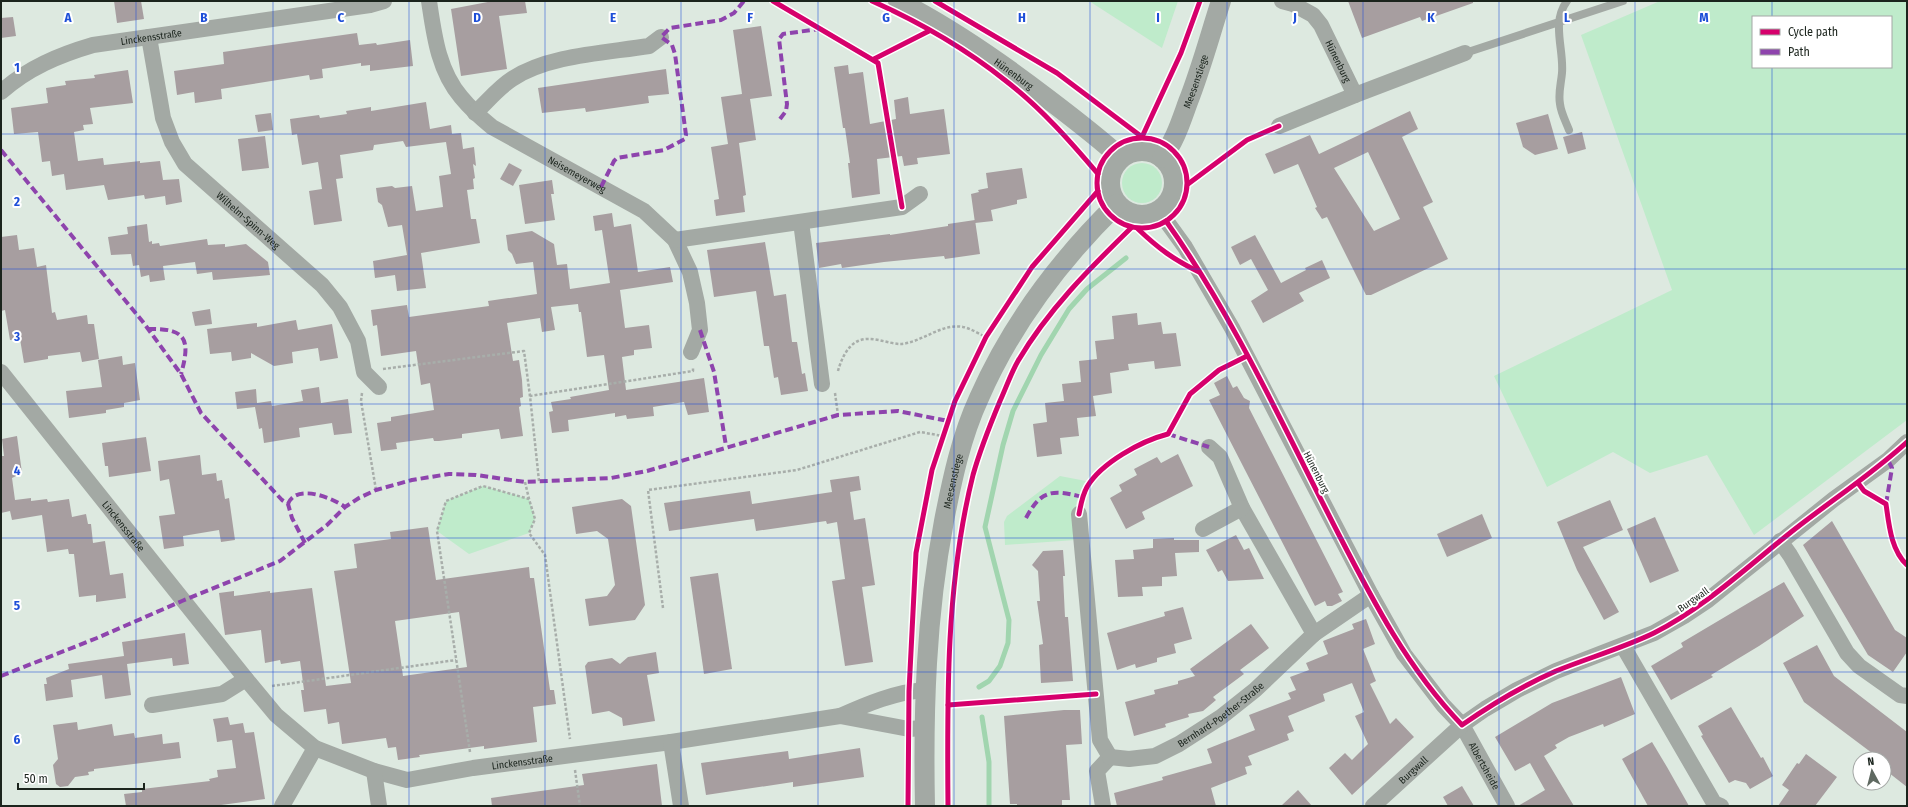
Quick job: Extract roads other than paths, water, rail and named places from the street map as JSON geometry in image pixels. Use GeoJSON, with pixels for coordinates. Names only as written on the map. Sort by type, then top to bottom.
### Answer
{"type":"FeatureCollection","features":[{"type":"Feature","properties":{"kind":"street","name":"Linckensstraße"},"geometry":{"type":"LineString","coordinates":[[1,92],[30,71],[62,55],[93,45],[370,5],[384,1]]}},
{"type":"Feature","properties":{"kind":"street","name":"Neisemeyerweg"},"geometry":{"type":"LineString","coordinates":[[429,1],[434,34],[443,67],[460,96],[476,113],[492,128],[644,211],[675,240],[690,272],[697,303],[700,330],[690,352]]}},
{"type":"Feature","properties":{"kind":"street","name":"Hünenburg"},"geometry":{"type":"LineString","coordinates":[[898,1],[941,24],[1007,68],[1121,158]]}},
{"type":"Feature","properties":{"kind":"street","name":"Meesenstiege"},"geometry":{"type":"LineString","coordinates":[[1162,158],[1170,148],[1180,126],[1199,72],[1221,1]]}},
{"type":"Feature","properties":{"kind":"street","name":"Hünenburg"},"geometry":{"type":"LineString","coordinates":[[1282,1],[1293,4],[1313,15],[1321,25],[1354,95]]}},
{"type":"Feature","properties":{"kind":"street","name":"Wilhelm-Spinn-Weg"},"geometry":{"type":"LineString","coordinates":[[148,37],[163,118],[172,142],[185,164],[322,286],[340,307],[358,341],[364,372],[378,387]]}},
{"type":"Feature","properties":{"kind":"street"},"geometry":{"type":"LineString","coordinates":[[476,113],[510,80],[530,68],[553,61],[649,46],[661,37]]}},
{"type":"Feature","properties":{"kind":"street"},"geometry":{"type":"LineString","coordinates":[[1279,126],[1354,95],[1465,53]]}},
{"type":"Feature","properties":{"kind":"street"},"geometry":{"type":"LineString","coordinates":[[1137,151],[1155,153],[1162,158],[1170,165],[1174,175],[1175,185],[1167,205],[1159,211],[1148,215],[1136,215],[1126,211],[1117,204],[1109,185],[1112,170],[1121,158],[1137,151]]}},
{"type":"Feature","properties":{"kind":"street"},"geometry":{"type":"LineString","coordinates":[[675,240],[902,207],[920,194]]}},
{"type":"Feature","properties":{"kind":"street","name":"Meesenstiege"},"geometry":{"type":"LineString","coordinates":[[925,806],[923,728],[936,566],[948,501],[967,430],[979,398],[1005,348],[1039,294],[1068,255],[1117,204]]}},
{"type":"Feature","properties":{"kind":"street","name":"Hünenburg"},"geometry":{"type":"LineString","coordinates":[[1159,211],[1185,247],[1232,328],[1371,596],[1404,654],[1442,705],[1462,725]]}},
{"type":"Feature","properties":{"kind":"street"},"geometry":{"type":"LineString","coordinates":[[801,222],[831,383]]}},
{"type":"Feature","properties":{"kind":"street","name":"Linckensstraße"},"geometry":{"type":"LineString","coordinates":[[1,372],[276,715],[315,748],[374,771],[407,780],[473,768],[671,742],[840,716],[863,705],[909,691],[925,690]]}},
{"type":"Feature","properties":{"kind":"street","name":"Burgwall"},"geometry":{"type":"LineString","coordinates":[[1373,806],[1462,725],[1517,690],[1556,672],[1654,633],[1708,600],[1834,499],[1888,460],[1907,442]]}},
{"type":"Feature","properties":{"kind":"street"},"geometry":{"type":"LineString","coordinates":[[1209,447],[1220,457],[1242,508],[1314,634]]}},
{"type":"Feature","properties":{"kind":"street"},"geometry":{"type":"LineString","coordinates":[[1203,529],[1242,508]]}},
{"type":"Feature","properties":{"kind":"street"},"geometry":{"type":"LineString","coordinates":[[1079,514],[1100,740],[1110,757],[1097,771],[1103,806]]}},
{"type":"Feature","properties":{"kind":"street"},"geometry":{"type":"LineString","coordinates":[[1780,541],[1790,555],[1848,653],[1860,666],[1900,695],[1907,696]]}},
{"type":"Feature","properties":{"kind":"street","name":"Bernhard-Poether-Straße"},"geometry":{"type":"LineString","coordinates":[[1110,757],[1129,760],[1155,756],[1179,744],[1221,718],[1255,690],[1314,634],[1371,596]]}},
{"type":"Feature","properties":{"kind":"street"},"geometry":{"type":"LineString","coordinates":[[1623,646],[1714,803],[1721,806]]}},
{"type":"Feature","properties":{"kind":"street"},"geometry":{"type":"LineString","coordinates":[[152,705],[222,694],[250,684]]}},
{"type":"Feature","properties":{"kind":"street","name":"Linckensstraße"},"geometry":{"type":"LineString","coordinates":[[840,716],[908,729],[923,728]]}},
{"type":"Feature","properties":{"kind":"street","name":"Albertsheide"},"geometry":{"type":"LineString","coordinates":[[1462,725],[1506,806]]}},
{"type":"Feature","properties":{"kind":"street"},"geometry":{"type":"LineString","coordinates":[[671,742],[681,806]]}},
{"type":"Feature","properties":{"kind":"street"},"geometry":{"type":"LineString","coordinates":[[282,806],[315,748]]}},
{"type":"Feature","properties":{"kind":"street"},"geometry":{"type":"LineString","coordinates":[[374,771],[379,806]]}},
{"type":"Feature","properties":{"kind":"lane"},"geometry":{"type":"LineString","coordinates":[[1567,1],[1561,9],[1558,23],[1562,72],[1559,90],[1560,105],[1569,130]]}},
{"type":"Feature","properties":{"kind":"lane"},"geometry":{"type":"LineString","coordinates":[[1465,53],[1623,1]]}},
{"type":"Feature","properties":{"kind":"waterway"},"geometry":{"type":"LineString","coordinates":[[979,687],[989,681],[1000,666],[1008,643],[1009,620],[985,527],[1003,445],[1013,411],[1041,355],[1069,309],[1087,289],[1126,258]]}},
{"type":"Feature","properties":{"kind":"waterway"},"geometry":{"type":"LineString","coordinates":[[982,717],[989,762],[989,806]]}}]}
